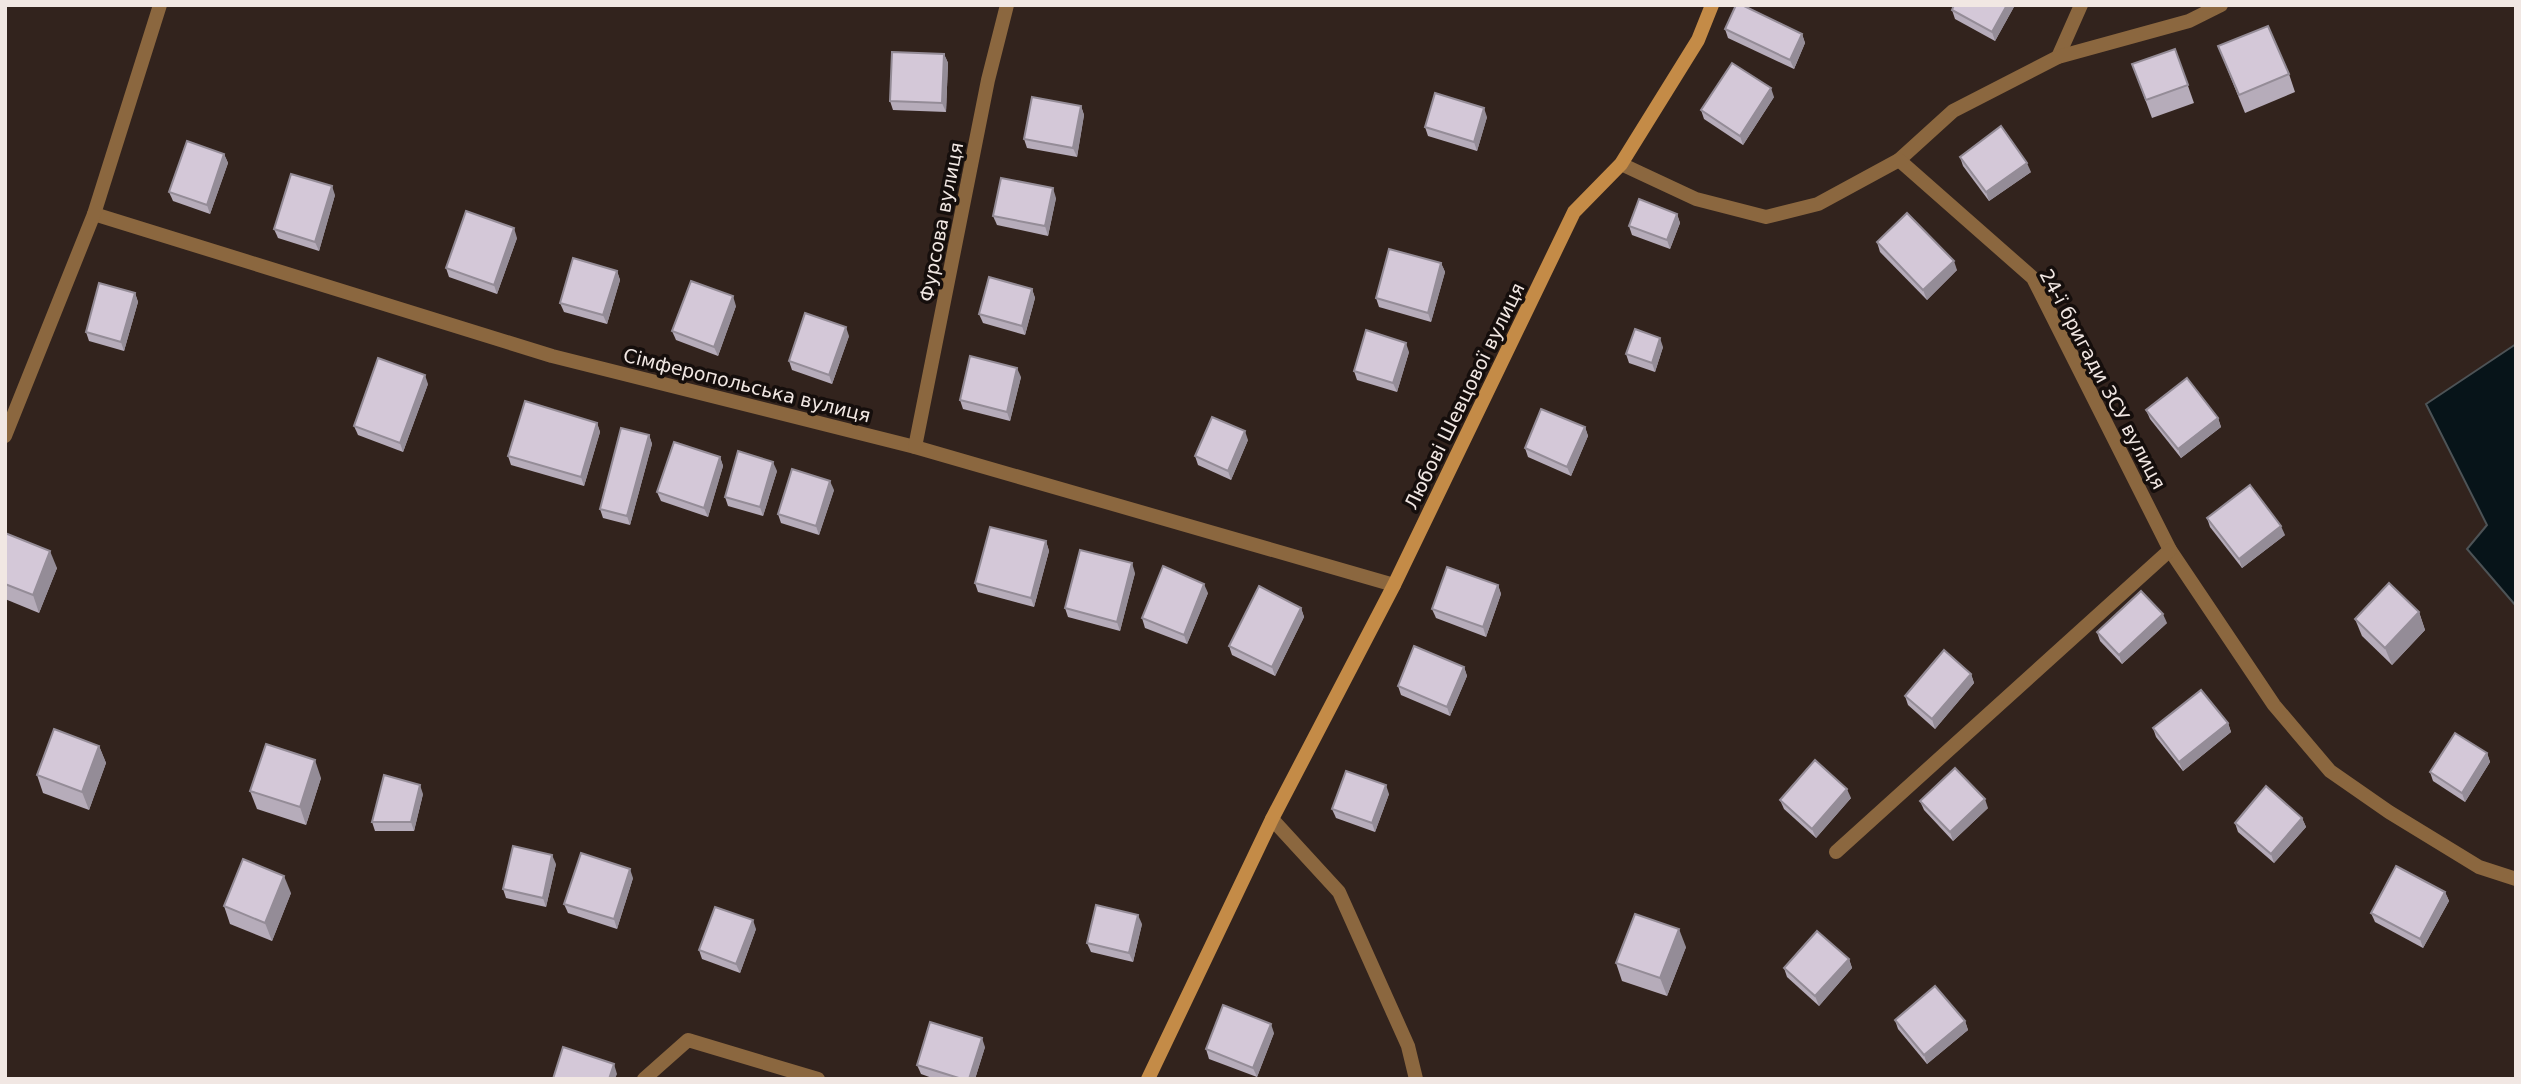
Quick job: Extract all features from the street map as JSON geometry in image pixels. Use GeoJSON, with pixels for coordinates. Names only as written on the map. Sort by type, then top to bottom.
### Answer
{"type":"FeatureCollection","features":[{"type":"Feature","properties":{"kind":"street"},"geometry":{"type":"LineString","coordinates":[[5,436],[94,214],[160,5]]}},
{"type":"Feature","properties":{"kind":"street","name":"Фурсова вулиця"},"geometry":{"type":"LineString","coordinates":[[915,447],[989,80],[1007,5]]}},
{"type":"Feature","properties":{"kind":"street","name":"Любові Шевцової вулиця"},"geometry":{"type":"LineString","coordinates":[[1148,1079],[1272,819],[1394,585],[1574,212],[1621,163],[1698,40],[1712,5]]}},
{"type":"Feature","properties":{"kind":"street"},"geometry":{"type":"LineString","coordinates":[[2058,57],[2081,5]]}},
{"type":"Feature","properties":{"kind":"street"},"geometry":{"type":"LineString","coordinates":[[1621,163],[1696,199],[1766,217],[1818,204],[1899,160],[1953,111],[2058,57],[2189,21],[2221,5]]}},
{"type":"Feature","properties":{"kind":"street","name":"24-ї бригади ЗСУ вулиця"},"geometry":{"type":"LineString","coordinates":[[1899,160],[2033,278],[2170,550],[2274,705],[2330,771],[2389,812],[2479,867],[2516,879]]}},
{"type":"Feature","properties":{"kind":"street","name":"Сімферопольська вулиця"},"geometry":{"type":"LineString","coordinates":[[94,214],[552,356],[915,447],[1394,585]]}},
{"type":"Feature","properties":{"kind":"street"},"geometry":{"type":"LineString","coordinates":[[1836,852],[2170,550]]}},
{"type":"Feature","properties":{"kind":"street"},"geometry":{"type":"LineString","coordinates":[[1272,819],[1339,892],[1408,1046],[1416,1079]]}},
{"type":"Feature","properties":{"kind":"street"},"geometry":{"type":"LineString","coordinates":[[644,1079],[688,1040],[818,1079]]}},
{"type":"Feature","properties":{"kind":"shaded area"},"geometry":{"type":"Polygon","coordinates":[[[2516,344],[2516,606],[2467,549],[2487,525],[2426,404],[2516,344]]]}},
{"type":"Feature","properties":{"kind":"building"},"geometry":{"type":"Polygon","coordinates":[[[1736,5],[1742,5],[1802,34],[1790,60],[1725,29],[1736,5]]]}},
{"type":"Feature","properties":{"kind":"building"},"geometry":{"type":"Polygon","coordinates":[[[1954,5],[2007,5],[1992,32],[1952,10],[1954,5]]]}},
{"type":"Feature","properties":{"kind":"building"},"geometry":{"type":"Polygon","coordinates":[[[2268,26],[2289,74],[2239,95],[2218,46],[2268,26]]]}},
{"type":"Feature","properties":{"kind":"building"},"geometry":{"type":"Polygon","coordinates":[[[2175,49],[2188,85],[2146,100],[2132,64],[2175,49]]]}},
{"type":"Feature","properties":{"kind":"building"},"geometry":{"type":"Polygon","coordinates":[[[892,52],[944,54],[942,103],[890,101],[892,52]]]}},
{"type":"Feature","properties":{"kind":"building"},"geometry":{"type":"Polygon","coordinates":[[[1732,63],[1771,88],[1740,136],[1701,110],[1732,63]]]}},
{"type":"Feature","properties":{"kind":"building"},"geometry":{"type":"Polygon","coordinates":[[[1435,93],[1484,108],[1474,142],[1425,127],[1435,93]]]}},
{"type":"Feature","properties":{"kind":"building"},"geometry":{"type":"Polygon","coordinates":[[[1032,97],[1081,106],[1073,148],[1024,139],[1032,97]]]}},
{"type":"Feature","properties":{"kind":"building"},"geometry":{"type":"Polygon","coordinates":[[[2001,126],[2027,163],[1986,192],[1960,157],[2001,126]]]}},
{"type":"Feature","properties":{"kind":"building"},"geometry":{"type":"Polygon","coordinates":[[[187,141],[224,154],[207,205],[169,192],[187,141]]]}},
{"type":"Feature","properties":{"kind":"building"},"geometry":{"type":"Polygon","coordinates":[[[291,174],[332,186],[315,242],[274,229],[291,174]]]}},
{"type":"Feature","properties":{"kind":"building"},"geometry":{"type":"Polygon","coordinates":[[[1001,178],[1053,188],[1045,226],[993,216],[1001,178]]]}},
{"type":"Feature","properties":{"kind":"building"},"geometry":{"type":"Polygon","coordinates":[[[1639,199],[1677,214],[1667,240],[1629,226],[1639,199]]]}},
{"type":"Feature","properties":{"kind":"building"},"geometry":{"type":"Polygon","coordinates":[[[466,211],[514,228],[494,285],[446,268],[466,211]]]}},
{"type":"Feature","properties":{"kind":"building"},"geometry":{"type":"Polygon","coordinates":[[[1907,213],[1954,261],[1923,290],[1877,242],[1907,213]]]}},
{"type":"Feature","properties":{"kind":"building"},"geometry":{"type":"Polygon","coordinates":[[[1389,249],[1441,263],[1428,313],[1376,298],[1389,249]]]}},
{"type":"Feature","properties":{"kind":"building"},"geometry":{"type":"Polygon","coordinates":[[[573,258],[617,271],[603,315],[560,303],[573,258]]]}},
{"type":"Feature","properties":{"kind":"building"},"geometry":{"type":"Polygon","coordinates":[[[989,277],[1032,289],[1022,326],[979,314],[989,277]]]}},
{"type":"Feature","properties":{"kind":"building"},"geometry":{"type":"Polygon","coordinates":[[[691,281],[733,296],[714,347],[672,331],[691,281]]]}},
{"type":"Feature","properties":{"kind":"building"},"geometry":{"type":"Polygon","coordinates":[[[99,283],[135,293],[121,342],[86,332],[99,283]]]}},
{"type":"Feature","properties":{"kind":"building"},"geometry":{"type":"Polygon","coordinates":[[[805,313],[846,327],[829,375],[789,361],[805,313]]]}},
{"type":"Feature","properties":{"kind":"building"},"geometry":{"type":"Polygon","coordinates":[[[1635,329],[1660,338],[1652,363],[1626,354],[1635,329]]]}},
{"type":"Feature","properties":{"kind":"building"},"geometry":{"type":"Polygon","coordinates":[[[1366,330],[1406,343],[1393,383],[1354,371],[1366,330]]]}},
{"type":"Feature","properties":{"kind":"building"},"geometry":{"type":"Polygon","coordinates":[[[970,356],[1017,368],[1007,412],[960,400],[970,356]]]}},
{"type":"Feature","properties":{"kind":"building"},"geometry":{"type":"Polygon","coordinates":[[[378,358],[425,375],[400,443],[354,426],[378,358]]]}},
{"type":"Feature","properties":{"kind":"building"},"geometry":{"type":"Polygon","coordinates":[[[2187,378],[2218,418],[2178,449],[2146,410],[2187,378]]]}},
{"type":"Feature","properties":{"kind":"building"},"geometry":{"type":"Polygon","coordinates":[[[525,401],[597,423],[581,477],[508,456],[525,401]]]}},
{"type":"Feature","properties":{"kind":"building"},"geometry":{"type":"Polygon","coordinates":[[[1541,409],[1585,427],[1567,467],[1525,448],[1541,409]]]}},
{"type":"Feature","properties":{"kind":"building"},"geometry":{"type":"Polygon","coordinates":[[[1212,417],[1245,431],[1228,471],[1195,456],[1212,417]]]}},
{"type":"Feature","properties":{"kind":"building"},"geometry":{"type":"Polygon","coordinates":[[[621,428],[649,435],[627,516],[600,509],[621,428]]]}},
{"type":"Feature","properties":{"kind":"building"},"geometry":{"type":"Polygon","coordinates":[[[674,442],[720,457],[704,508],[657,492],[674,442]]]}},
{"type":"Feature","properties":{"kind":"building"},"geometry":{"type":"Polygon","coordinates":[[[738,451],[773,462],[760,507],[725,497],[738,451]]]}},
{"type":"Feature","properties":{"kind":"building"},"geometry":{"type":"Polygon","coordinates":[[[792,469],[830,481],[816,526],[778,514],[792,469]]]}},
{"type":"Feature","properties":{"kind":"building"},"geometry":{"type":"Polygon","coordinates":[[[2250,485],[2281,526],[2239,559],[2207,518],[2250,485]]]}},
{"type":"Feature","properties":{"kind":"building"},"geometry":{"type":"Polygon","coordinates":[[[990,527],[1046,541],[1031,598],[975,583],[990,527]]]}},
{"type":"Feature","properties":{"kind":"building"},"geometry":{"type":"Polygon","coordinates":[[[5,533],[50,551],[33,595],[5,584],[5,533]]]}},
{"type":"Feature","properties":{"kind":"building"},"geometry":{"type":"Polygon","coordinates":[[[1080,550],[1132,563],[1117,622],[1065,608],[1080,550]]]}},
{"type":"Feature","properties":{"kind":"building"},"geometry":{"type":"Polygon","coordinates":[[[1163,566],[1204,584],[1184,635],[1142,618],[1163,566]]]}},
{"type":"Feature","properties":{"kind":"building"},"geometry":{"type":"Polygon","coordinates":[[[1447,567],[1498,585],[1483,627],[1432,609],[1447,567]]]}},
{"type":"Feature","properties":{"kind":"building"},"geometry":{"type":"Polygon","coordinates":[[[2389,583],[2419,612],[2385,648],[2355,619],[2389,583]]]}},
{"type":"Feature","properties":{"kind":"building"},"geometry":{"type":"Polygon","coordinates":[[[1259,586],[1301,608],[1272,667],[1229,646],[1259,586]]]}},
{"type":"Feature","properties":{"kind":"building"},"geometry":{"type":"Polygon","coordinates":[[[2141,591],[2163,614],[2119,655],[2097,632],[2141,591]]]}},
{"type":"Feature","properties":{"kind":"building"},"geometry":{"type":"Polygon","coordinates":[[[1414,646],[1464,667],[1447,707],[1398,686],[1414,646]]]}},
{"type":"Feature","properties":{"kind":"building"},"geometry":{"type":"Polygon","coordinates":[[[1944,650],[1971,674],[1932,719],[1905,696],[1944,650]]]}},
{"type":"Feature","properties":{"kind":"building"},"geometry":{"type":"Polygon","coordinates":[[[2201,690],[2228,723],[2179,762],[2153,728],[2201,690]]]}},
{"type":"Feature","properties":{"kind":"building"},"geometry":{"type":"Polygon","coordinates":[[[54,729],[99,746],[82,792],[37,775],[54,729]]]}},
{"type":"Feature","properties":{"kind":"building"},"geometry":{"type":"Polygon","coordinates":[[[2455,733],[2487,753],[2462,793],[2430,772],[2455,733]]]}},
{"type":"Feature","properties":{"kind":"building"},"geometry":{"type":"Polygon","coordinates":[[[266,744],[315,760],[300,807],[250,791],[266,744]]]}},
{"type":"Feature","properties":{"kind":"building"},"geometry":{"type":"Polygon","coordinates":[[[1815,760],[1847,789],[1812,829],[1780,800],[1815,760]]]}},
{"type":"Feature","properties":{"kind":"building"},"geometry":{"type":"Polygon","coordinates":[[[1955,768],[1985,799],[1950,832],[1920,801],[1955,768]]]}},
{"type":"Feature","properties":{"kind":"building"},"geometry":{"type":"Polygon","coordinates":[[[1346,771],[1386,785],[1372,823],[1332,809],[1346,771]]]}},
{"type":"Feature","properties":{"kind":"building"},"geometry":{"type":"Polygon","coordinates":[[[384,775],[420,785],[411,822],[372,822],[384,775]]]}},
{"type":"Feature","properties":{"kind":"building"},"geometry":{"type":"Polygon","coordinates":[[[2266,786],[2302,818],[2271,854],[2235,823],[2266,786]]]}},
{"type":"Feature","properties":{"kind":"building"},"geometry":{"type":"Polygon","coordinates":[[[513,846],[552,855],[543,898],[503,889],[513,846]]]}},
{"type":"Feature","properties":{"kind":"building"},"geometry":{"type":"Polygon","coordinates":[[[581,853],[630,869],[614,919],[564,904],[581,853]]]}},
{"type":"Feature","properties":{"kind":"building"},"geometry":{"type":"Polygon","coordinates":[[[243,859],[284,876],[265,923],[224,906],[243,859]]]}},
{"type":"Feature","properties":{"kind":"building"},"geometry":{"type":"Polygon","coordinates":[[[2396,866],[2445,892],[2420,939],[2371,913],[2396,866]]]}},
{"type":"Feature","properties":{"kind":"building"},"geometry":{"type":"Polygon","coordinates":[[[1096,905],[1138,915],[1129,953],[1087,943],[1096,905]]]}},
{"type":"Feature","properties":{"kind":"building"},"geometry":{"type":"Polygon","coordinates":[[[715,907],[753,920],[736,964],[699,950],[715,907]]]}},
{"type":"Feature","properties":{"kind":"building"},"geometry":{"type":"Polygon","coordinates":[[[1635,914],[1679,929],[1660,978],[1616,963],[1635,914]]]}},
{"type":"Feature","properties":{"kind":"building"},"geometry":{"type":"Polygon","coordinates":[[[1817,931],[1849,959],[1815,996],[1784,968],[1817,931]]]}},
{"type":"Feature","properties":{"kind":"building"},"geometry":{"type":"Polygon","coordinates":[[[1935,986],[1965,1021],[1924,1055],[1895,1020],[1935,986]]]}},
{"type":"Feature","properties":{"kind":"building"},"geometry":{"type":"Polygon","coordinates":[[[1223,1005],[1271,1024],[1253,1068],[1206,1049],[1223,1005]]]}},
{"type":"Feature","properties":{"kind":"building"},"geometry":{"type":"Polygon","coordinates":[[[930,1022],[982,1038],[969,1079],[917,1065],[930,1022]]]}},
{"type":"Feature","properties":{"kind":"building"},"geometry":{"type":"Polygon","coordinates":[[[563,1047],[614,1064],[609,1079],[553,1079],[563,1047]]]}}]}
